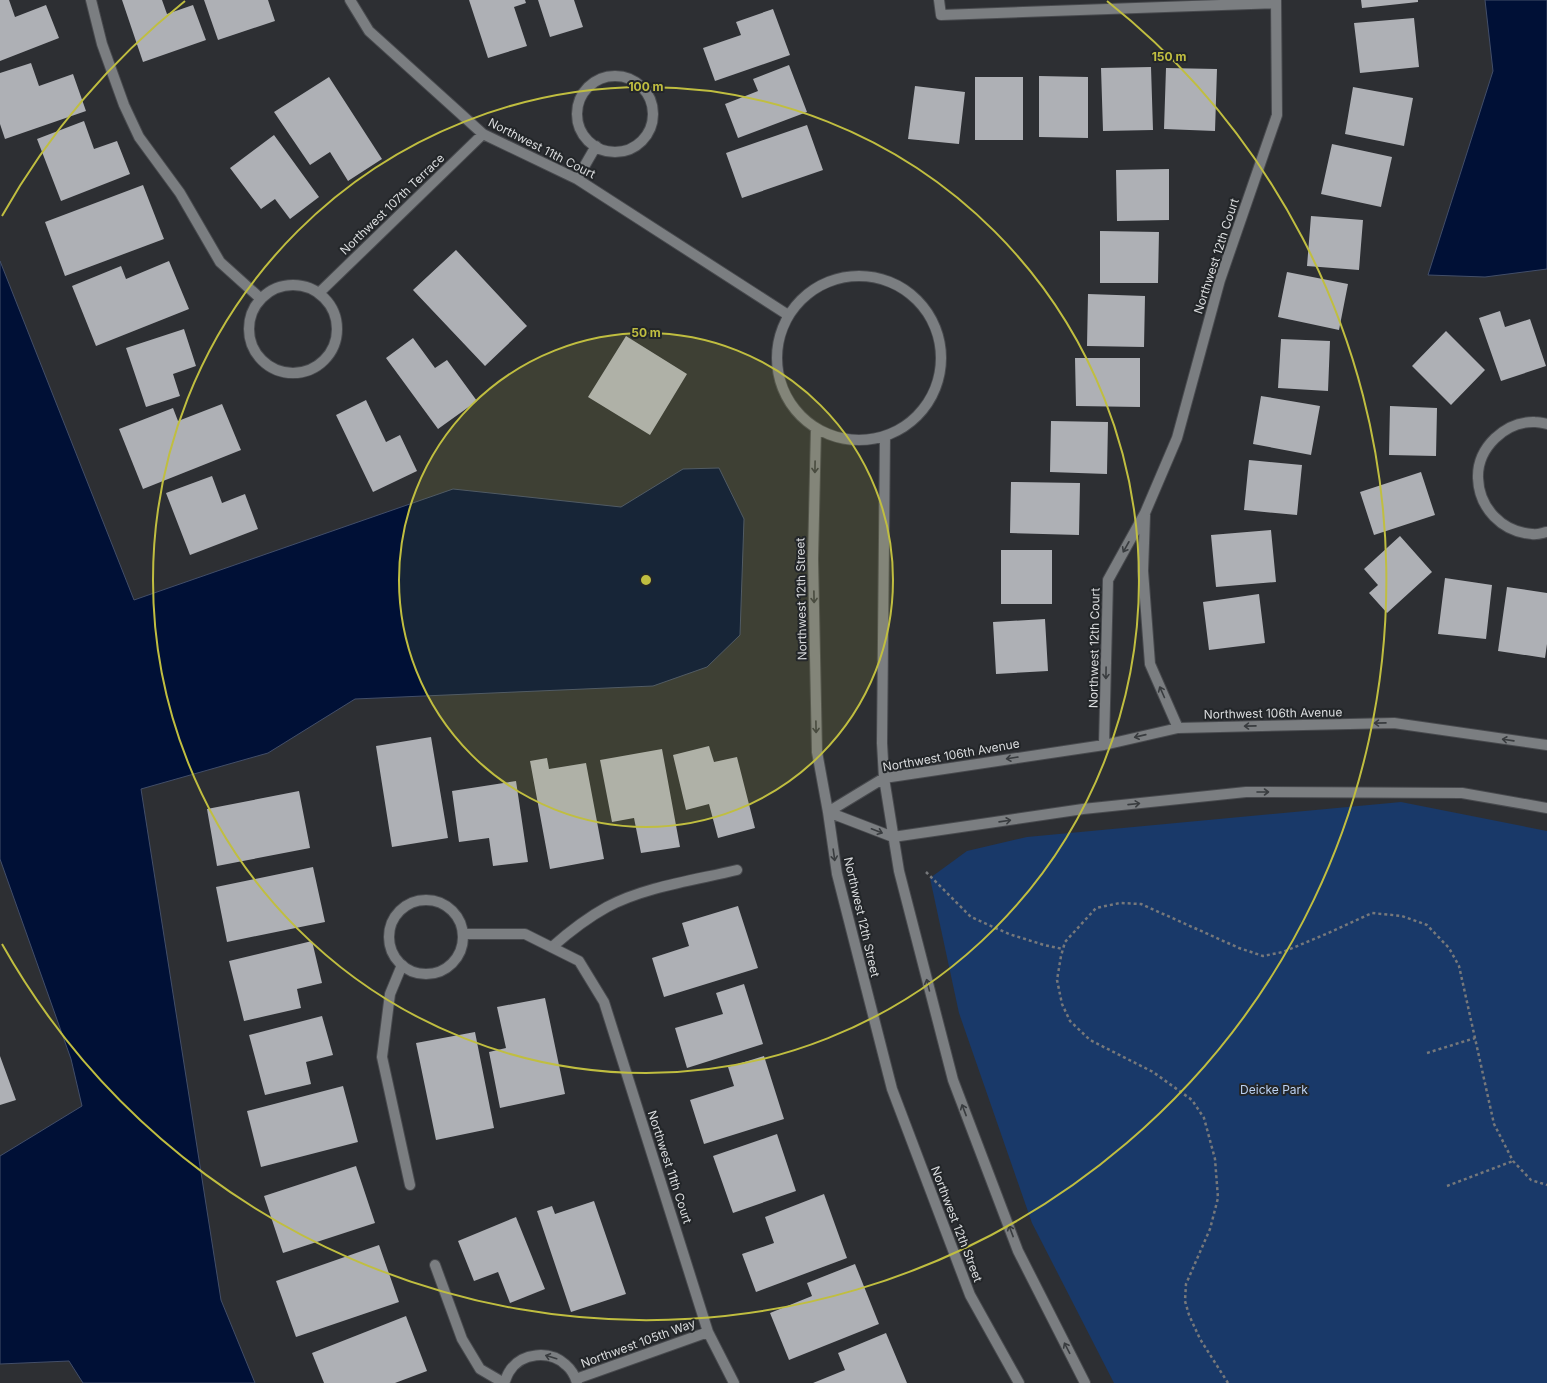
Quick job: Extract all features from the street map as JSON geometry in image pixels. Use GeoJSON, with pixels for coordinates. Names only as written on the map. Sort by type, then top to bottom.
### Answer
{"type":"FeatureCollection","features":[{"type":"Feature","properties":{"kind":"street"},"geometry":{"type":"LineString","coordinates":[[91,0],[102,44],[124,105],[139,137],[180,193],[220,262],[260,298]]}},
{"type":"Feature","properties":{"kind":"street","name":"Northwest 11th Court"},"geometry":{"type":"LineString","coordinates":[[350,0],[370,31],[483,134],[578,179],[788,315]]}},
{"type":"Feature","properties":{"kind":"street"},"geometry":{"type":"LineString","coordinates":[[940,0],[941,15],[1276,2]]}},
{"type":"Feature","properties":{"kind":"street","name":"Northwest 12th Court"},"geometry":{"type":"LineString","coordinates":[[1104,745],[1108,580],[1145,513],[1177,438],[1220,280],[1277,115],[1276,2]]}},
{"type":"Feature","properties":{"kind":"street"},"geometry":{"type":"LineString","coordinates":[[611,76],[623,76],[634,81],[644,89],[651,101],[653,114],[651,126],[644,138],[634,146],[622,151],[609,151],[596,146],[587,139],[581,129],[578,117],[578,106],[582,95],[590,86],[600,79],[611,76]]}},
{"type":"Feature","properties":{"kind":"street","name":"Northwest 107th Terrace"},"geometry":{"type":"LineString","coordinates":[[320,292],[483,134]]}},
{"type":"Feature","properties":{"kind":"street"},"geometry":{"type":"LineString","coordinates":[[578,179],[596,146]]}},
{"type":"Feature","properties":{"kind":"street"},"geometry":{"type":"LineString","coordinates":[[865,275],[896,283],[921,304],[937,331],[941,364],[933,395],[913,420],[885,436],[862,441],[838,438],[816,428],[796,412],[783,389],[776,364],[779,339],[788,315],[805,295],[833,279],[865,275]]}},
{"type":"Feature","properties":{"kind":"street"},"geometry":{"type":"LineString","coordinates":[[299,284],[320,292],[333,309],[338,330],[332,351],[318,367],[297,374],[276,371],[258,358],[249,338],[250,316],[260,298],[278,286],[299,284]]}},
{"type":"Feature","properties":{"kind":"street"},"geometry":{"type":"LineString","coordinates":[[1547,424],[1535,422],[1513,425],[1495,437],[1482,455],[1478,477],[1482,499],[1493,517],[1511,530],[1533,535],[1547,532]]}},
{"type":"Feature","properties":{"kind":"street","name":"Northwest 12th Street"},"geometry":{"type":"LineString","coordinates":[[816,428],[813,559],[817,752],[837,874],[892,1089],[970,1294],[1019,1383]]}},
{"type":"Feature","properties":{"kind":"street"},"geometry":{"type":"LineString","coordinates":[[885,436],[882,743],[884,778],[899,871],[952,1080],[1018,1251],[1085,1383]]}},
{"type":"Feature","properties":{"kind":"street","name":"Northwest 12th Court"},"geometry":{"type":"LineString","coordinates":[[1145,513],[1143,571],[1150,664],[1178,728]]}},
{"type":"Feature","properties":{"kind":"street","name":"Northwest 106th Avenue"},"geometry":{"type":"LineString","coordinates":[[828,812],[884,778],[1104,745],[1178,728],[1394,723],[1547,745]]}},
{"type":"Feature","properties":{"kind":"street"},"geometry":{"type":"LineString","coordinates":[[828,812],[893,837],[1083,809],[1246,792],[1462,793],[1547,808]]}},
{"type":"Feature","properties":{"kind":"street"},"geometry":{"type":"LineString","coordinates":[[464,934],[525,934],[552,947],[577,926],[606,908],[623,900],[644,892],[737,870]]}},
{"type":"Feature","properties":{"kind":"street"},"geometry":{"type":"LineString","coordinates":[[420,900],[432,900],[443,903],[454,911],[460,921],[464,934],[462,946],[457,958],[448,967],[437,973],[425,974],[412,971],[402,965],[394,956],[390,945],[389,932],[399,911],[409,904],[420,900]]}},
{"type":"Feature","properties":{"kind":"street","name":"Northwest 11th Court"},"geometry":{"type":"LineString","coordinates":[[552,947],[579,961],[604,1002],[708,1332],[734,1383]]}},
{"type":"Feature","properties":{"kind":"street"},"geometry":{"type":"LineString","coordinates":[[402,965],[390,994],[382,1057],[410,1185]]}},
{"type":"Feature","properties":{"kind":"street"},"geometry":{"type":"LineString","coordinates":[[435,1265],[462,1339],[480,1369],[504,1383],[510,1371],[519,1362],[531,1356],[544,1355],[556,1358],[566,1365],[574,1374],[576,1381]]}},
{"type":"Feature","properties":{"kind":"street","name":"Northwest 105th Way"},"geometry":{"type":"LineString","coordinates":[[576,1381],[708,1332]]}},
{"type":"Feature","properties":{"kind":"path"},"geometry":{"type":"LineString","coordinates":[[926,872],[971,917],[1009,934],[1044,945],[1063,949]]}},
{"type":"Feature","properties":{"kind":"path"},"geometry":{"type":"LineString","coordinates":[[1228,1383],[1200,1339],[1189,1315],[1185,1301],[1186,1284],[1210,1229],[1218,1198],[1215,1159],[1204,1118],[1192,1100],[1153,1072],[1090,1040],[1070,1021],[1062,1004],[1057,980],[1065,942],[1096,908],[1120,903],[1141,904],[1239,948],[1263,956],[1290,949],[1372,913],[1402,916],[1427,925],[1450,948],[1460,966],[1494,1124],[1513,1161],[1531,1180],[1547,1185]]}},
{"type":"Feature","properties":{"kind":"path"},"geometry":{"type":"LineString","coordinates":[[1427,1053],[1475,1038]]}},
{"type":"Feature","properties":{"kind":"path"},"geometry":{"type":"LineString","coordinates":[[1447,1186],[1513,1161]]}},
{"type":"Feature","properties":{"kind":"green space","name":"Deicke Park"},"geometry":{"type":"Polygon","coordinates":[[[1401,802],[1547,831],[1547,1383],[1114,1383],[1032,1223],[959,1013],[930,878],[967,851],[1027,837],[1401,802]]]}},
{"type":"Feature","properties":{"kind":"shaded area"},"geometry":{"type":"Polygon","coordinates":[[[1485,0],[1547,0],[1547,269],[1485,277],[1428,275],[1493,71],[1485,0]]]}},
{"type":"Feature","properties":{"kind":"shaded area"},"geometry":{"type":"Polygon","coordinates":[[[0,261],[134,600],[453,489],[621,507],[683,469],[719,468],[744,519],[740,635],[707,667],[653,686],[355,699],[268,753],[141,789],[221,1300],[255,1383],[83,1383],[69,1361],[0,1364],[0,1156],[82,1106],[71,1059],[0,859],[0,261]]]}},
{"type":"Feature","properties":{"kind":"building"},"geometry":{"type":"Polygon","coordinates":[[[0,0],[9,0],[15,17],[46,5],[59,38],[0,61],[0,0]]]}},
{"type":"Feature","properties":{"kind":"building"},"geometry":{"type":"Polygon","coordinates":[[[122,0],[162,0],[167,14],[193,5],[206,40],[143,62],[122,0]]]}},
{"type":"Feature","properties":{"kind":"building"},"geometry":{"type":"Polygon","coordinates":[[[204,0],[268,0],[275,21],[218,40],[204,0]]]}},
{"type":"Feature","properties":{"kind":"building"},"geometry":{"type":"Polygon","coordinates":[[[469,0],[525,0],[526,3],[514,7],[527,46],[488,58],[469,0]]]}},
{"type":"Feature","properties":{"kind":"building"},"geometry":{"type":"Polygon","coordinates":[[[538,0],[574,0],[583,27],[550,37],[538,0]]]}},
{"type":"Feature","properties":{"kind":"building"},"geometry":{"type":"Polygon","coordinates":[[[1361,0],[1418,0],[1418,2],[1362,8],[1361,0]]]}},
{"type":"Feature","properties":{"kind":"building"},"geometry":{"type":"Polygon","coordinates":[[[773,9],[790,55],[715,81],[703,48],[741,35],[736,22],[773,9]]]}},
{"type":"Feature","properties":{"kind":"building"},"geometry":{"type":"Polygon","coordinates":[[[1414,18],[1419,67],[1360,73],[1354,23],[1414,18]]]}},
{"type":"Feature","properties":{"kind":"building"},"geometry":{"type":"Polygon","coordinates":[[[31,63],[39,86],[73,74],[86,111],[5,139],[0,124],[0,73],[31,63]]]}},
{"type":"Feature","properties":{"kind":"building"},"geometry":{"type":"Polygon","coordinates":[[[789,65],[807,112],[738,138],[725,104],[758,91],[753,79],[789,65]]]}},
{"type":"Feature","properties":{"kind":"building"},"geometry":{"type":"Polygon","coordinates":[[[1151,67],[1153,130],[1103,131],[1101,68],[1151,67]]]}},
{"type":"Feature","properties":{"kind":"building"},"geometry":{"type":"Polygon","coordinates":[[[1166,68],[1217,69],[1215,131],[1164,129],[1166,68]]]}},
{"type":"Feature","properties":{"kind":"building"},"geometry":{"type":"Polygon","coordinates":[[[1039,76],[1088,77],[1088,138],[1039,137],[1039,76]]]}},
{"type":"Feature","properties":{"kind":"building"},"geometry":{"type":"Polygon","coordinates":[[[329,77],[382,159],[348,181],[330,152],[310,165],[274,112],[329,77]]]}},
{"type":"Feature","properties":{"kind":"building"},"geometry":{"type":"Polygon","coordinates":[[[975,77],[1023,77],[1023,140],[975,140],[975,77]]]}},
{"type":"Feature","properties":{"kind":"building"},"geometry":{"type":"Polygon","coordinates":[[[915,86],[965,92],[959,144],[908,139],[915,86]]]}},
{"type":"Feature","properties":{"kind":"building"},"geometry":{"type":"Polygon","coordinates":[[[1353,87],[1413,98],[1404,146],[1345,134],[1353,87]]]}},
{"type":"Feature","properties":{"kind":"building"},"geometry":{"type":"Polygon","coordinates":[[[84,121],[94,149],[117,141],[130,174],[61,201],[37,139],[84,121]]]}},
{"type":"Feature","properties":{"kind":"building"},"geometry":{"type":"Polygon","coordinates":[[[807,125],[823,170],[742,198],[726,153],[807,125]]]}},
{"type":"Feature","properties":{"kind":"building"},"geometry":{"type":"Polygon","coordinates":[[[274,135],[319,197],[290,219],[275,199],[261,209],[230,168],[274,135]]]}},
{"type":"Feature","properties":{"kind":"building"},"geometry":{"type":"Polygon","coordinates":[[[1332,144],[1392,157],[1381,207],[1321,194],[1332,144]]]}},
{"type":"Feature","properties":{"kind":"building"},"geometry":{"type":"Polygon","coordinates":[[[1169,169],[1169,220],[1117,221],[1116,170],[1169,169]]]}},
{"type":"Feature","properties":{"kind":"building"},"geometry":{"type":"Polygon","coordinates":[[[143,185],[164,239],[65,276],[45,222],[143,185]]]}},
{"type":"Feature","properties":{"kind":"building"},"geometry":{"type":"Polygon","coordinates":[[[1311,216],[1363,220],[1359,270],[1307,266],[1311,216]]]}},
{"type":"Feature","properties":{"kind":"building"},"geometry":{"type":"Polygon","coordinates":[[[1100,231],[1159,232],[1158,283],[1100,283],[1100,231]]]}},
{"type":"Feature","properties":{"kind":"building"},"geometry":{"type":"Polygon","coordinates":[[[456,250],[527,326],[485,366],[413,290],[456,250]]]}},
{"type":"Feature","properties":{"kind":"building"},"geometry":{"type":"Polygon","coordinates":[[[169,261],[189,309],[96,346],[72,286],[121,266],[126,279],[169,261]]]}},
{"type":"Feature","properties":{"kind":"building"},"geometry":{"type":"Polygon","coordinates":[[[1287,272],[1348,284],[1339,330],[1278,317],[1287,272]]]}},
{"type":"Feature","properties":{"kind":"building"},"geometry":{"type":"Polygon","coordinates":[[[1088,294],[1145,296],[1144,347],[1087,346],[1088,294]]]}},
{"type":"Feature","properties":{"kind":"building"},"geometry":{"type":"Polygon","coordinates":[[[1500,311],[1505,327],[1530,319],[1546,366],[1501,381],[1479,318],[1500,311]]]}},
{"type":"Feature","properties":{"kind":"building"},"geometry":{"type":"Polygon","coordinates":[[[184,329],[196,366],[173,374],[180,396],[146,407],[126,348],[184,329]]]}},
{"type":"Feature","properties":{"kind":"building"},"geometry":{"type":"Polygon","coordinates":[[[1446,331],[1485,370],[1451,405],[1412,366],[1446,331]]]}},
{"type":"Feature","properties":{"kind":"building"},"geometry":{"type":"Polygon","coordinates":[[[626,336],[687,374],[650,435],[588,397],[626,336]]]}},
{"type":"Feature","properties":{"kind":"building"},"geometry":{"type":"Polygon","coordinates":[[[413,338],[435,368],[447,360],[477,401],[438,429],[386,358],[413,338]]]}},
{"type":"Feature","properties":{"kind":"building"},"geometry":{"type":"Polygon","coordinates":[[[1281,339],[1330,341],[1328,391],[1278,388],[1281,339]]]}},
{"type":"Feature","properties":{"kind":"building"},"geometry":{"type":"Polygon","coordinates":[[[1075,358],[1140,358],[1140,407],[1076,406],[1075,358]]]}},
{"type":"Feature","properties":{"kind":"building"},"geometry":{"type":"Polygon","coordinates":[[[1261,396],[1320,406],[1311,455],[1253,444],[1261,396]]]}},
{"type":"Feature","properties":{"kind":"building"},"geometry":{"type":"Polygon","coordinates":[[[366,400],[386,442],[400,435],[417,471],[373,492],[336,415],[366,400]]]}},
{"type":"Feature","properties":{"kind":"building"},"geometry":{"type":"Polygon","coordinates":[[[222,404],[241,450],[143,489],[119,429],[173,408],[178,421],[222,404]]]}},
{"type":"Feature","properties":{"kind":"building"},"geometry":{"type":"Polygon","coordinates":[[[1390,406],[1437,408],[1436,456],[1389,455],[1390,406]]]}},
{"type":"Feature","properties":{"kind":"building"},"geometry":{"type":"Polygon","coordinates":[[[1051,421],[1108,422],[1107,474],[1050,472],[1051,421]]]}},
{"type":"Feature","properties":{"kind":"building"},"geometry":{"type":"Polygon","coordinates":[[[1249,460],[1302,465],[1297,515],[1244,510],[1249,460]]]}},
{"type":"Feature","properties":{"kind":"building"},"geometry":{"type":"Polygon","coordinates":[[[1421,472],[1435,515],[1374,535],[1360,492],[1421,472]]]}},
{"type":"Feature","properties":{"kind":"building"},"geometry":{"type":"Polygon","coordinates":[[[212,476],[222,503],[245,494],[258,529],[190,555],[166,493],[212,476]]]}},
{"type":"Feature","properties":{"kind":"building"},"geometry":{"type":"Polygon","coordinates":[[[1011,482],[1080,483],[1079,535],[1010,533],[1011,482]]]}},
{"type":"Feature","properties":{"kind":"building"},"geometry":{"type":"Polygon","coordinates":[[[1271,530],[1276,582],[1216,587],[1211,535],[1271,530]]]}},
{"type":"Feature","properties":{"kind":"building"},"geometry":{"type":"Polygon","coordinates":[[[1400,536],[1432,572],[1387,613],[1369,593],[1378,585],[1364,569],[1400,536]]]}},
{"type":"Feature","properties":{"kind":"building"},"geometry":{"type":"Polygon","coordinates":[[[1001,550],[1052,550],[1052,604],[1001,604],[1001,550]]]}},
{"type":"Feature","properties":{"kind":"building"},"geometry":{"type":"Polygon","coordinates":[[[1445,578],[1492,585],[1486,639],[1438,634],[1445,578]]]}},
{"type":"Feature","properties":{"kind":"building"},"geometry":{"type":"Polygon","coordinates":[[[1507,587],[1547,593],[1547,644],[1545,658],[1498,651],[1507,587]]]}},
{"type":"Feature","properties":{"kind":"building"},"geometry":{"type":"Polygon","coordinates":[[[1259,594],[1265,643],[1209,650],[1203,602],[1259,594]]]}},
{"type":"Feature","properties":{"kind":"building"},"geometry":{"type":"Polygon","coordinates":[[[1045,619],[1048,671],[996,674],[993,622],[1045,619]]]}},
{"type":"Feature","properties":{"kind":"building"},"geometry":{"type":"Polygon","coordinates":[[[431,737],[448,838],[392,847],[376,746],[431,737]]]}},
{"type":"Feature","properties":{"kind":"building"},"geometry":{"type":"Polygon","coordinates":[[[709,746],[714,762],[737,757],[755,828],[718,838],[709,804],[686,810],[673,755],[709,746]]]}},
{"type":"Feature","properties":{"kind":"building"},"geometry":{"type":"Polygon","coordinates":[[[662,749],[680,847],[641,853],[634,818],[612,822],[600,760],[662,749]]]}},
{"type":"Feature","properties":{"kind":"building"},"geometry":{"type":"Polygon","coordinates":[[[547,758],[549,769],[586,763],[604,859],[550,869],[530,761],[547,758]]]}},
{"type":"Feature","properties":{"kind":"building"},"geometry":{"type":"Polygon","coordinates":[[[516,781],[528,862],[493,866],[489,838],[459,842],[452,791],[516,781]]]}},
{"type":"Feature","properties":{"kind":"building"},"geometry":{"type":"Polygon","coordinates":[[[299,791],[310,848],[217,866],[207,809],[299,791]]]}},
{"type":"Feature","properties":{"kind":"building"},"geometry":{"type":"Polygon","coordinates":[[[313,867],[325,922],[227,942],[216,887],[313,867]]]}},
{"type":"Feature","properties":{"kind":"building"},"geometry":{"type":"Polygon","coordinates":[[[738,906],[758,968],[664,997],[652,958],[689,946],[682,923],[738,906]]]}},
{"type":"Feature","properties":{"kind":"building"},"geometry":{"type":"Polygon","coordinates":[[[312,941],[322,983],[297,989],[301,1008],[244,1021],[229,961],[312,941]]]}},
{"type":"Feature","properties":{"kind":"building"},"geometry":{"type":"Polygon","coordinates":[[[744,984],[763,1044],[687,1068],[675,1028],[723,1014],[716,993],[744,984]]]}},
{"type":"Feature","properties":{"kind":"building"},"geometry":{"type":"Polygon","coordinates":[[[545,998],[565,1094],[500,1108],[489,1052],[506,1048],[497,1007],[545,998]]]}},
{"type":"Feature","properties":{"kind":"building"},"geometry":{"type":"Polygon","coordinates":[[[322,1016],[333,1055],[306,1062],[311,1084],[265,1095],[249,1035],[322,1016]]]}},
{"type":"Feature","properties":{"kind":"building"},"geometry":{"type":"Polygon","coordinates":[[[475,1032],[494,1128],[436,1140],[416,1043],[475,1032]]]}},
{"type":"Feature","properties":{"kind":"building"},"geometry":{"type":"Polygon","coordinates":[[[0,1056],[16,1100],[0,1105],[0,1056]]]}},
{"type":"Feature","properties":{"kind":"building"},"geometry":{"type":"Polygon","coordinates":[[[764,1056],[784,1119],[704,1144],[690,1100],[734,1086],[728,1067],[764,1056]]]}},
{"type":"Feature","properties":{"kind":"building"},"geometry":{"type":"Polygon","coordinates":[[[343,1086],[358,1142],[261,1167],[247,1111],[343,1086]]]}},
{"type":"Feature","properties":{"kind":"building"},"geometry":{"type":"Polygon","coordinates":[[[777,1134],[796,1191],[733,1213],[713,1156],[777,1134]]]}},
{"type":"Feature","properties":{"kind":"building"},"geometry":{"type":"Polygon","coordinates":[[[356,1166],[375,1223],[283,1253],[264,1196],[356,1166]]]}},
{"type":"Feature","properties":{"kind":"building"},"geometry":{"type":"Polygon","coordinates":[[[824,1194],[847,1258],[756,1292],[742,1254],[774,1243],[765,1217],[824,1194]]]}},
{"type":"Feature","properties":{"kind":"building"},"geometry":{"type":"Polygon","coordinates":[[[594,1201],[626,1294],[571,1312],[537,1211],[552,1206],[555,1214],[594,1201]]]}},
{"type":"Feature","properties":{"kind":"building"},"geometry":{"type":"Polygon","coordinates":[[[516,1217],[545,1289],[510,1303],[498,1272],[474,1281],[458,1241],[516,1217]]]}},
{"type":"Feature","properties":{"kind":"building"},"geometry":{"type":"Polygon","coordinates":[[[379,1245],[399,1302],[296,1337],[276,1281],[379,1245]]]}},
{"type":"Feature","properties":{"kind":"building"},"geometry":{"type":"Polygon","coordinates":[[[855,1264],[879,1324],[789,1360],[770,1313],[812,1296],[807,1283],[855,1264]]]}},
{"type":"Feature","properties":{"kind":"building"},"geometry":{"type":"Polygon","coordinates":[[[406,1316],[427,1371],[395,1383],[324,1383],[312,1353],[406,1316]]]}},
{"type":"Feature","properties":{"kind":"building"},"geometry":{"type":"Polygon","coordinates":[[[886,1333],[907,1383],[813,1383],[845,1370],[838,1353],[886,1333]]]}}]}
